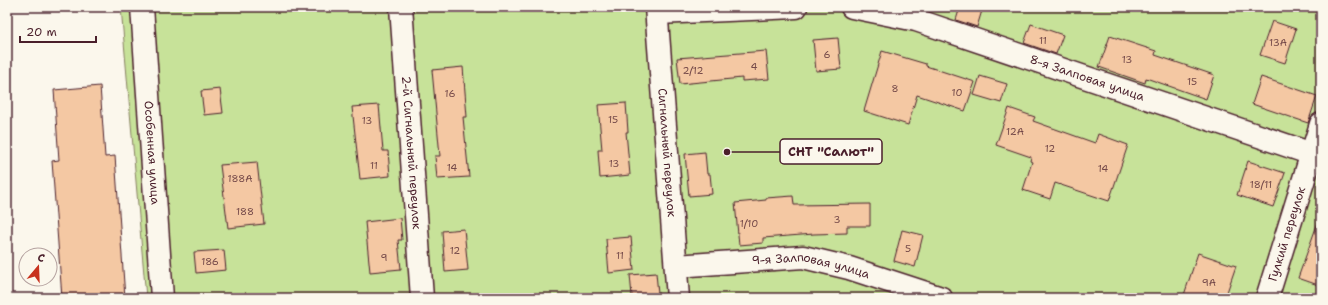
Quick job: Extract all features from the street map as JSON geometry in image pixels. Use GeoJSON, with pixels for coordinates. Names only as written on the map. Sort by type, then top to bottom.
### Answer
{"type":"FeatureCollection","features":[{"type":"Feature","properties":{"kind":"street","name":"Особенная улица"},"geometry":{"type":"LineString","coordinates":[[142,7],[162,298]]}},
{"type":"Feature","properties":{"kind":"street","name":"2-й Сигнальный переулок"},"geometry":{"type":"LineString","coordinates":[[401,7],[422,298]]}},
{"type":"Feature","properties":{"kind":"street"},"geometry":{"type":"LineString","coordinates":[[657,10],[796,7]]}},
{"type":"Feature","properties":{"kind":"street","name":"8-я Залповая улица"},"geometry":{"type":"LineString","coordinates":[[852,7],[916,20],[1316,155]]}},
{"type":"Feature","properties":{"kind":"street","name":"Сигнальный переулок"},"geometry":{"type":"LineString","coordinates":[[657,10],[678,298]]}},
{"type":"Feature","properties":{"kind":"street","name":"Гулкий переулок"},"geometry":{"type":"LineString","coordinates":[[1267,298],[1316,155],[1321,124]]}},
{"type":"Feature","properties":{"kind":"street","name":"9-я Залповая улица"},"geometry":{"type":"LineString","coordinates":[[676,266],[803,257],[849,268],[941,298]]}},
{"type":"Feature","properties":{"kind":"green space"},"geometry":{"type":"Polygon","coordinates":[[[121,7],[1321,7],[1321,298],[146,298],[121,7]]]}},
{"type":"Feature","properties":{"kind":"building"},"geometry":{"type":"Polygon","coordinates":[[[960,7],[983,7],[977,27],[956,20],[960,7]]]}},
{"type":"Feature","properties":{"kind":"building"},"geometry":{"type":"Polygon","coordinates":[[[1272,21],[1296,29],[1285,63],[1260,55],[1272,21]]]}},
{"type":"Feature","properties":{"kind":"building"},"geometry":{"type":"Polygon","coordinates":[[[1031,24],[1063,35],[1056,54],[1024,43],[1031,24]]]}},
{"type":"Feature","properties":{"kind":"building"},"geometry":{"type":"Polygon","coordinates":[[[1110,36],[1156,51],[1155,55],[1214,75],[1206,99],[1146,78],[1145,83],[1099,67],[1110,36]]]}},
{"type":"Feature","properties":{"kind":"building"},"geometry":{"type":"Polygon","coordinates":[[[838,38],[841,69],[816,71],[813,40],[838,38]]]}},
{"type":"Feature","properties":{"kind":"building"},"geometry":{"type":"Polygon","coordinates":[[[766,51],[769,79],[742,81],[742,78],[680,84],[677,58],[766,51]]]}},
{"type":"Feature","properties":{"kind":"building"},"geometry":{"type":"Polygon","coordinates":[[[882,51],[926,64],[926,66],[975,82],[965,111],[917,95],[908,125],[864,111],[882,51]]]}},
{"type":"Feature","properties":{"kind":"building"},"geometry":{"type":"Polygon","coordinates":[[[463,67],[467,117],[463,117],[469,177],[437,179],[435,156],[440,156],[432,70],[463,67]]]}},
{"type":"Feature","properties":{"kind":"building"},"geometry":{"type":"Polygon","coordinates":[[[980,76],[1007,84],[1001,103],[974,95],[980,76]]]}},
{"type":"Feature","properties":{"kind":"building"},"geometry":{"type":"Polygon","coordinates":[[[1261,77],[1317,96],[1308,123],[1252,104],[1261,77]]]}},
{"type":"Feature","properties":{"kind":"building"},"geometry":{"type":"Polygon","coordinates":[[[100,86],[105,157],[115,156],[125,298],[62,298],[52,161],[59,160],[54,90],[100,86]]]}},
{"type":"Feature","properties":{"kind":"building"},"geometry":{"type":"Polygon","coordinates":[[[220,89],[223,113],[204,115],[201,91],[220,89]]]}},
{"type":"Feature","properties":{"kind":"building"},"geometry":{"type":"Polygon","coordinates":[[[626,103],[628,132],[626,132],[630,175],[600,178],[598,150],[602,150],[598,105],[626,103]]]}},
{"type":"Feature","properties":{"kind":"building"},"geometry":{"type":"Polygon","coordinates":[[[379,105],[383,151],[388,151],[390,176],[360,179],[352,107],[379,105]]]}},
{"type":"Feature","properties":{"kind":"building"},"geometry":{"type":"Polygon","coordinates":[[[1009,108],[1035,117],[1033,121],[1095,143],[1098,134],[1128,145],[1109,201],[1055,183],[1050,199],[1023,190],[1032,162],[1030,161],[1031,157],[996,145],[1009,108]]]}},
{"type":"Feature","properties":{"kind":"building"},"geometry":{"type":"Polygon","coordinates":[[[705,152],[707,174],[710,174],[712,194],[689,196],[685,154],[705,152]]]}},
{"type":"Feature","properties":{"kind":"building"},"geometry":{"type":"Polygon","coordinates":[[[1248,161],[1285,173],[1273,207],[1237,195],[1248,161]]]}},
{"type":"Feature","properties":{"kind":"building"},"geometry":{"type":"Polygon","coordinates":[[[257,162],[264,224],[228,228],[220,165],[257,162]]]}},
{"type":"Feature","properties":{"kind":"building"},"geometry":{"type":"Polygon","coordinates":[[[793,196],[794,205],[870,204],[870,226],[847,226],[847,233],[763,238],[763,243],[739,245],[735,203],[766,200],[766,198],[793,196]]]}},
{"type":"Feature","properties":{"kind":"building"},"geometry":{"type":"Polygon","coordinates":[[[400,218],[402,240],[398,240],[401,269],[370,272],[365,222],[400,218]]]}},
{"type":"Feature","properties":{"kind":"building"},"geometry":{"type":"Polygon","coordinates":[[[1318,222],[1321,222],[1321,286],[1298,278],[1318,222]]]}},
{"type":"Feature","properties":{"kind":"building"},"geometry":{"type":"Polygon","coordinates":[[[464,229],[468,270],[445,272],[442,231],[464,229]]]}},
{"type":"Feature","properties":{"kind":"building"},"geometry":{"type":"Polygon","coordinates":[[[902,230],[923,235],[915,267],[894,261],[902,230]]]}},
{"type":"Feature","properties":{"kind":"building"},"geometry":{"type":"Polygon","coordinates":[[[631,237],[634,270],[609,273],[606,239],[631,237]]]}},
{"type":"Feature","properties":{"kind":"building"},"geometry":{"type":"Polygon","coordinates":[[[224,250],[226,270],[196,273],[194,252],[224,250]]]}},
{"type":"Feature","properties":{"kind":"building"},"geometry":{"type":"Polygon","coordinates":[[[1198,253],[1236,266],[1225,298],[1183,298],[1198,253]]]}},
{"type":"Feature","properties":{"kind":"building"},"geometry":{"type":"Polygon","coordinates":[[[656,273],[658,294],[632,296],[630,275],[656,273]]]}},
{"type":"Feature","properties":{"kind":"place","name":"СНТ \"Салют\""},"geometry":{"type":"Point","coordinates":[727,152]}}]}
